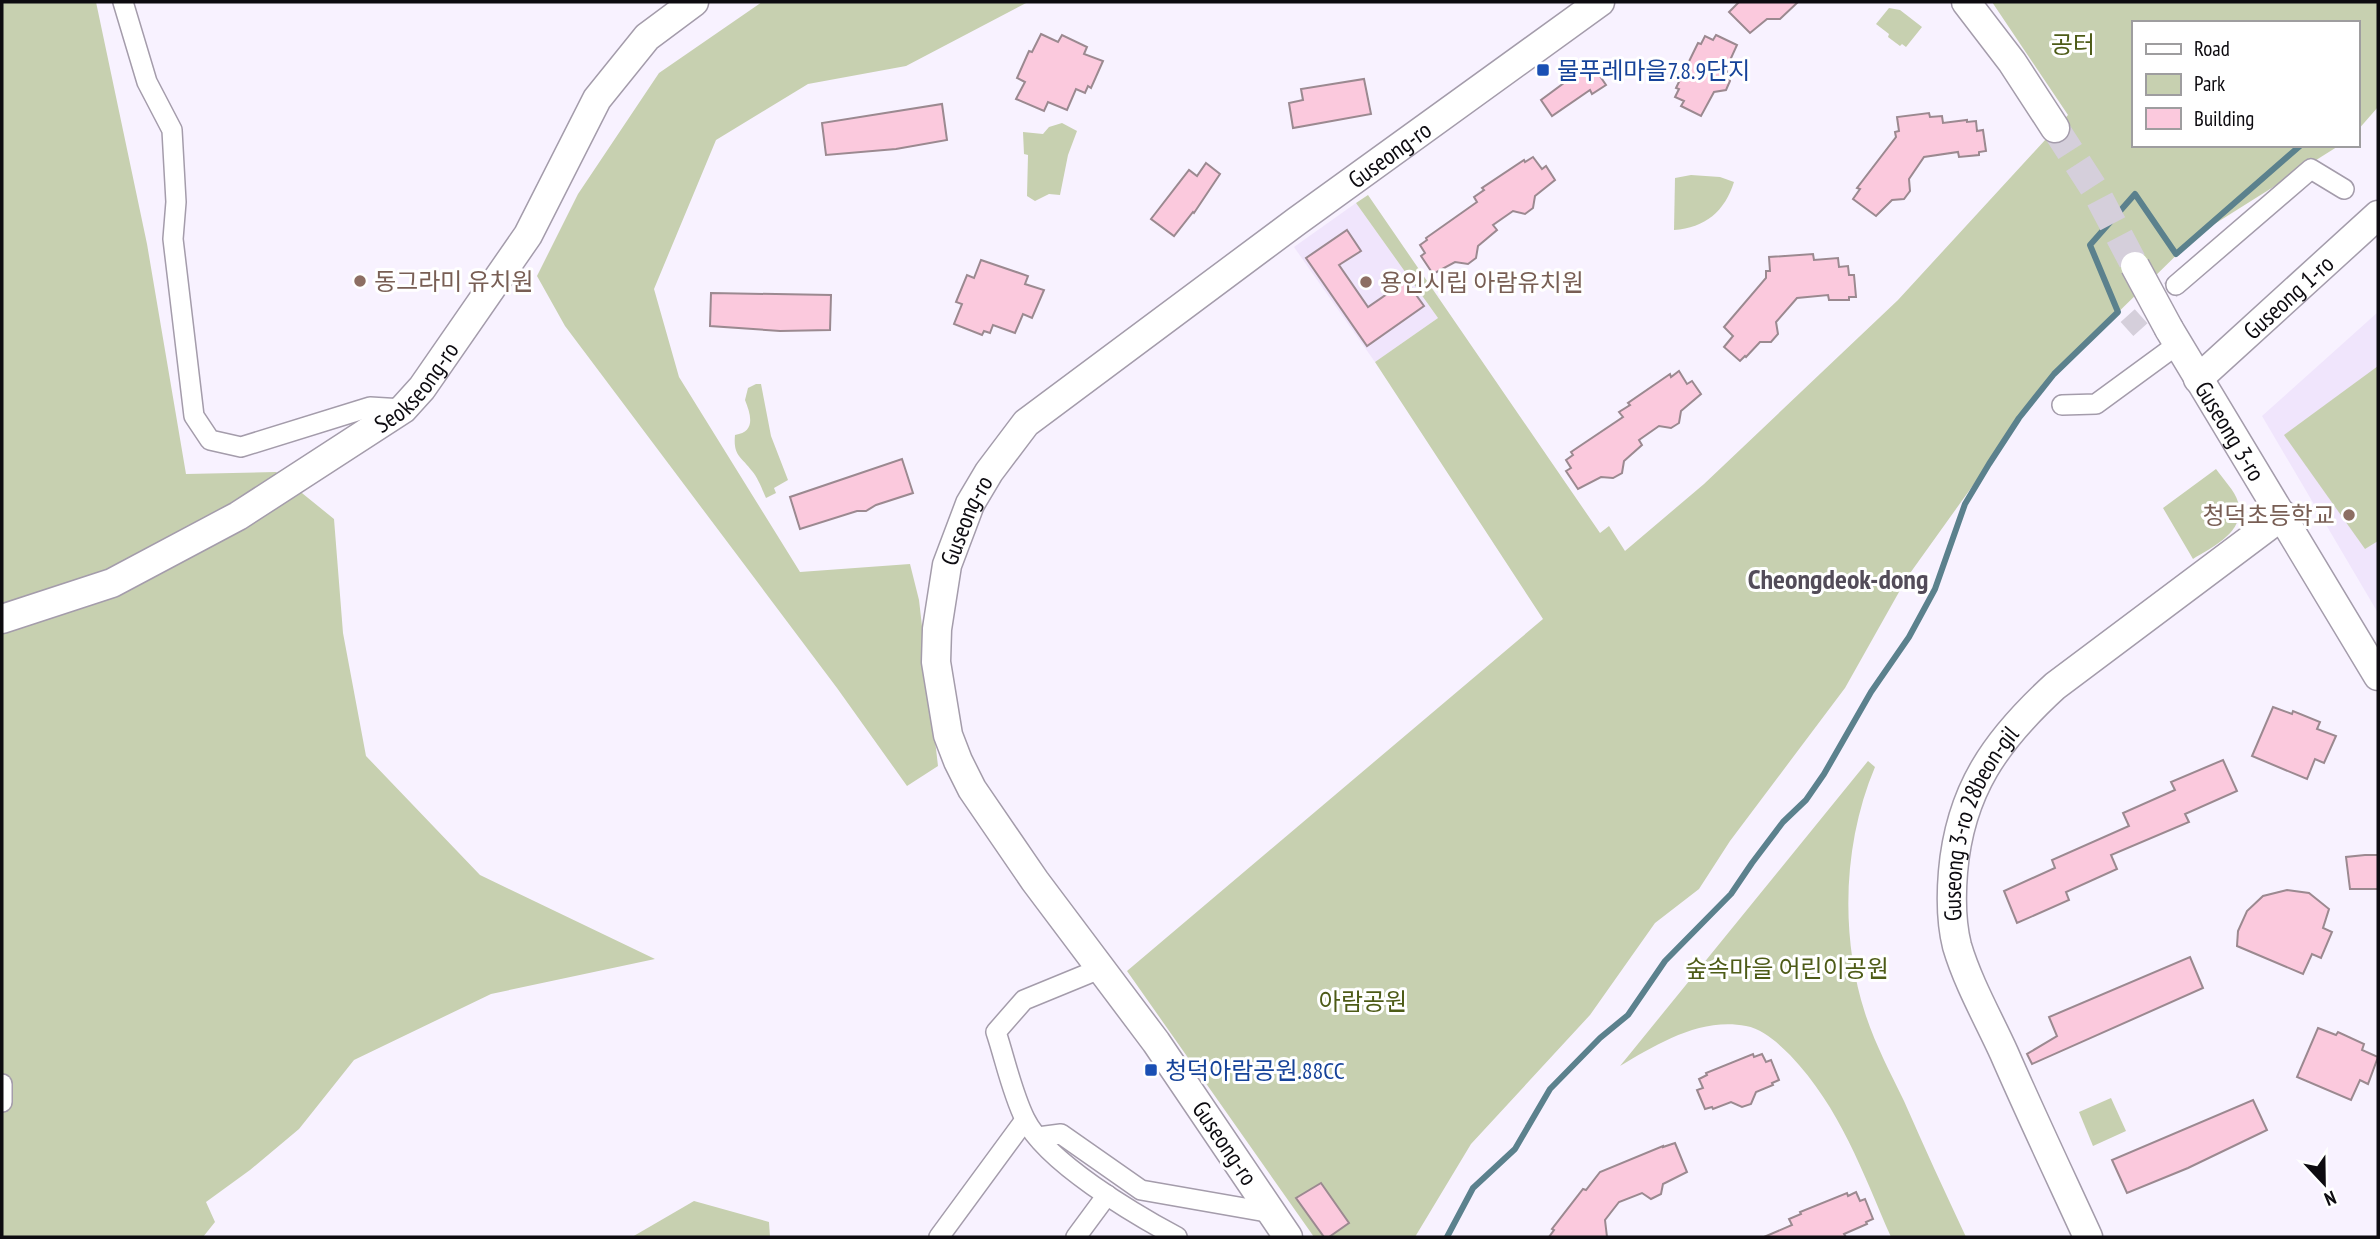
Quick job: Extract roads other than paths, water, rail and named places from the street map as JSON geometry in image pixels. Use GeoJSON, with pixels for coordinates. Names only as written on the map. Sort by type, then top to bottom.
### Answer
{"type":"FeatureCollection","features":[{"type":"Feature","properties":{"kind":"street"},"geometry":{"type":"LineString","coordinates":[[123,2],[146,82],[172,130],[176,202],[173,239],[194,416],[211,440],[241,447],[370,407],[403,410]]}},
{"type":"Feature","properties":{"kind":"street","name":"Seokseong-ro"},"geometry":{"type":"LineString","coordinates":[[2,618],[113,583],[238,516],[403,410],[422,388],[528,235],[597,99],[646,37],[694,2]]}},
{"type":"Feature","properties":{"kind":"street","name":"Guseong-ro"},"geometry":{"type":"LineString","coordinates":[[1288,1237],[1203,1109],[1102,968],[1035,881],[987,811],[958,761],[948,735],[936,662],[937,629],[947,565],[971,504],[995,464],[1026,423],[1600,2]]}},
{"type":"Feature","properties":{"kind":"street"},"geometry":{"type":"LineString","coordinates":[[1966,2],[2012,62],[2055,128]]}},
{"type":"Feature","properties":{"kind":"street"},"geometry":{"type":"LineString","coordinates":[[2176,285],[2311,169],[2344,189]]}},
{"type":"Feature","properties":{"kind":"street","name":"Guseong 1-ro"},"geometry":{"type":"LineString","coordinates":[[2198,379],[2378,215]]}},
{"type":"Feature","properties":{"kind":"street","name":"Guseong 3-ro"},"geometry":{"type":"LineString","coordinates":[[2135,266],[2198,379],[2283,515],[2378,676]]}},
{"type":"Feature","properties":{"kind":"street"},"geometry":{"type":"LineString","coordinates":[[2062,405],[2096,404],[2174,337]]}},
{"type":"Feature","properties":{"kind":"street","name":"Guseong 3-ro 28beon-gil"},"geometry":{"type":"LineString","coordinates":[[2088,1237],[1973,988],[1957,945],[1953,926],[1952,884],[1957,837],[1964,811],[1973,786],[1987,762],[2032,707],[2055,686],[2283,515]]}},
{"type":"Feature","properties":{"kind":"street"},"geometry":{"type":"LineString","coordinates":[[1102,968],[1024,1000],[996,1032],[1025,1120],[1046,1147],[1122,1207],[1177,1237]]}},
{"type":"Feature","properties":{"kind":"street"},"geometry":{"type":"LineString","coordinates":[[2,1084],[2,1102]]}},
{"type":"Feature","properties":{"kind":"street"},"geometry":{"type":"LineString","coordinates":[[939,1237],[1025,1120]]}},
{"type":"Feature","properties":{"kind":"street"},"geometry":{"type":"LineString","coordinates":[[1038,1137],[1061,1134],[1141,1190],[1272,1213]]}},
{"type":"Feature","properties":{"kind":"street"},"geometry":{"type":"LineString","coordinates":[[1076,1237],[1107,1195]]}},
{"type":"Feature","properties":{"kind":"waterway"},"geometry":{"type":"LineString","coordinates":[[1447,1237],[1473,1188],[1515,1149],[1550,1089],[1600,1038],[1628,1015],[1665,961],[1731,894],[1783,822],[1806,800],[1824,774],[1871,692],[1909,637],[1935,589],[1965,504],[1989,464],[2019,418],[2054,374],[2118,312],[2090,245],[2135,194],[2176,254],[2299,147]]}},
{"type":"Feature","properties":{"kind":"tunnel"},"geometry":{"type":"LineString","coordinates":[[2055,128],[2095,190],[2135,266]]}},
{"type":"Feature","properties":{"kind":"tunnel"},"geometry":{"type":"LineString","coordinates":[[2127,329],[2176,285]]}},
{"type":"Feature","properties":{"kind":"place","name":"물푸레마을7.8.9단지"},"geometry":{"type":"Point","coordinates":[1543,70]}},
{"type":"Feature","properties":{"kind":"place","name":"동그라미 유치원"},"geometry":{"type":"Point","coordinates":[360,281]}},
{"type":"Feature","properties":{"kind":"place","name":"용인시립 아람유치원"},"geometry":{"type":"Point","coordinates":[1366,282]}},
{"type":"Feature","properties":{"kind":"place","name":"청덕초등학교"},"geometry":{"type":"Point","coordinates":[2349,515]}},
{"type":"Feature","properties":{"kind":"place","name":"청덕아람공원.88CC"},"geometry":{"type":"Point","coordinates":[1151,1070]}},
{"type":"Feature","properties":{"kind":"district","name":"Cheongdeok-dong"},"geometry":{"type":"Point","coordinates":[1838,578]}},
{"type":"Feature","properties":{"kind":"park label","name":"공터"},"geometry":{"type":"Point","coordinates":[2073,44]}},
{"type":"Feature","properties":{"kind":"park label","name":"숲속마을 어린이공원"},"geometry":{"type":"Point","coordinates":[1787,968]}},
{"type":"Feature","properties":{"kind":"park label","name":"아람공원"},"geometry":{"type":"Point","coordinates":[1363,1001]}}]}
